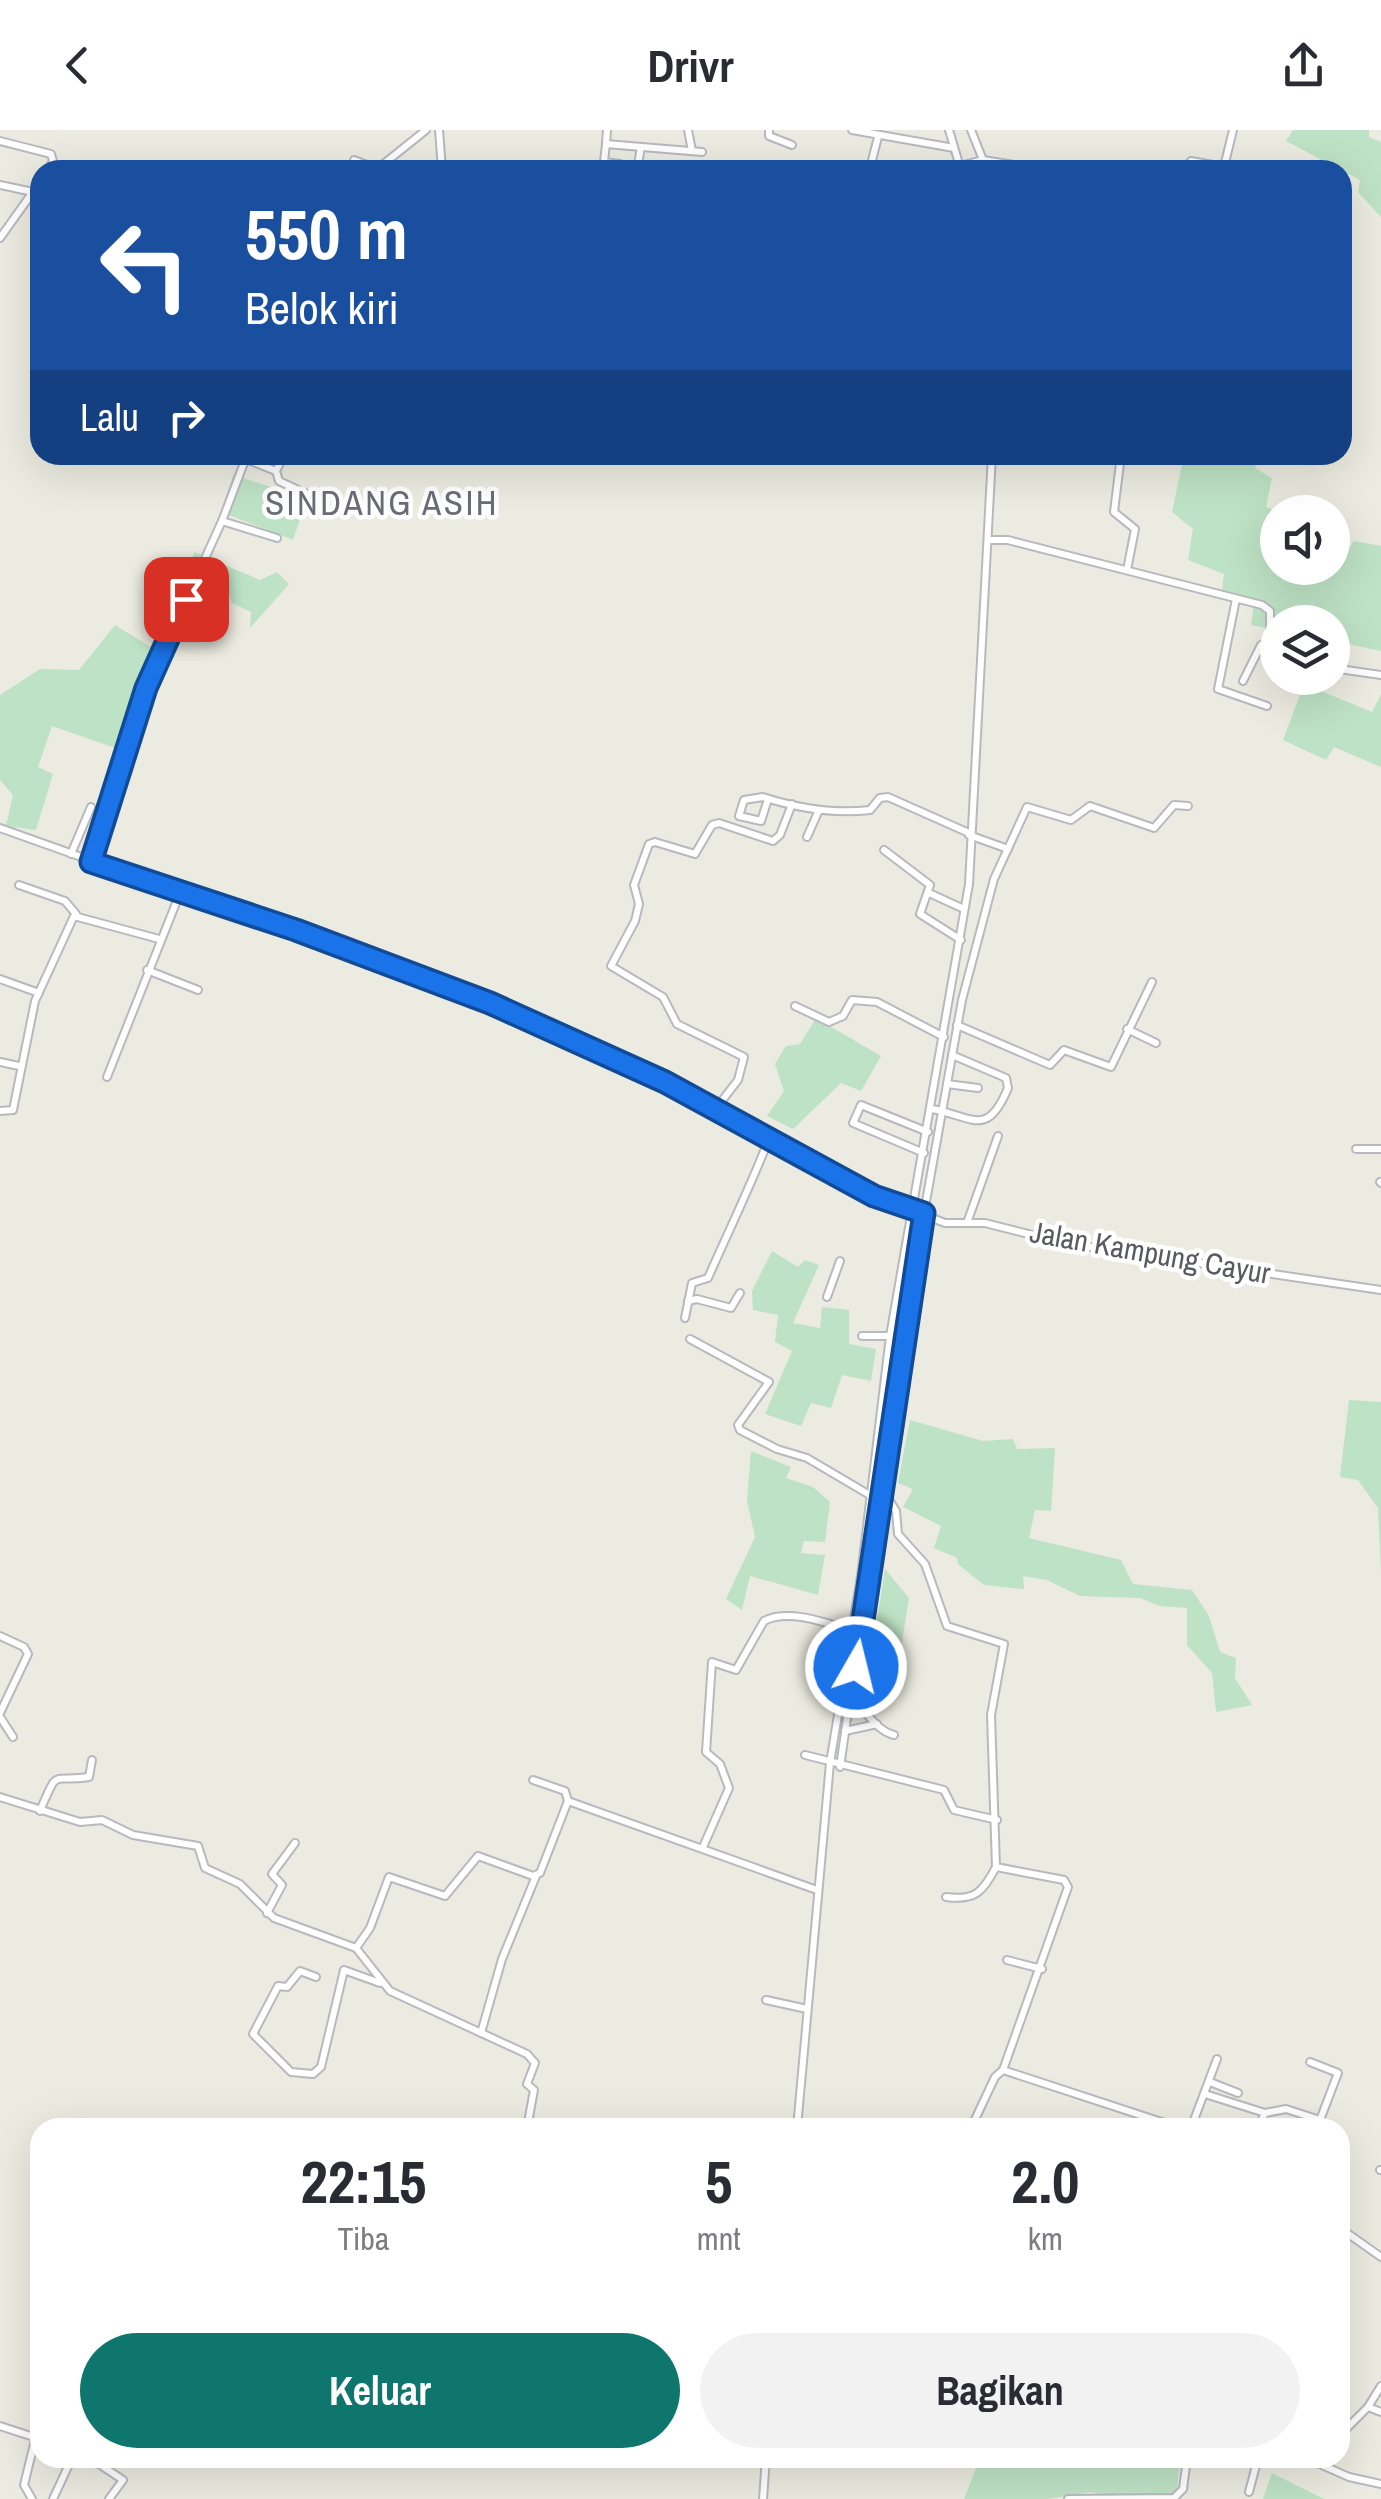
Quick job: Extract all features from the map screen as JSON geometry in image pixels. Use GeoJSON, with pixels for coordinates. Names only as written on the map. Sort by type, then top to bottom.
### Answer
{"type":"FeatureCollection","features":[{"type":"Feature","properties":{"kind":"street"},"geometry":{"type":"LineString","coordinates":[[389,160],[426,130]]}},
{"type":"Feature","properties":{"kind":"street"},"geometry":{"type":"LineString","coordinates":[[439,130],[441,160]]}},
{"type":"Feature","properties":{"kind":"street"},"geometry":{"type":"LineString","coordinates":[[605,160],[608,130]]}},
{"type":"Feature","properties":{"kind":"street"},"geometry":{"type":"LineString","coordinates":[[688,130],[692,152]]}},
{"type":"Feature","properties":{"kind":"street"},"geometry":{"type":"LineString","coordinates":[[769,130],[769,136],[792,145]]}},
{"type":"Feature","properties":{"kind":"street"},"geometry":{"type":"LineString","coordinates":[[852,130],[954,148]]}},
{"type":"Feature","properties":{"kind":"street"},"geometry":{"type":"LineString","coordinates":[[949,130],[954,148],[965,160]]}},
{"type":"Feature","properties":{"kind":"street"},"geometry":{"type":"LineString","coordinates":[[969,160],[971,130]]}},
{"type":"Feature","properties":{"kind":"street"},"geometry":{"type":"LineString","coordinates":[[1228,160],[1233,130]]}},
{"type":"Feature","properties":{"kind":"street"},"geometry":{"type":"LineString","coordinates":[[872,160],[878,136]]}},
{"type":"Feature","properties":{"kind":"street"},"geometry":{"type":"LineString","coordinates":[[0,141],[48,152],[53,160]]}},
{"type":"Feature","properties":{"kind":"street"},"geometry":{"type":"LineString","coordinates":[[606,144],[702,152]]}},
{"type":"Feature","properties":{"kind":"street"},"geometry":{"type":"LineString","coordinates":[[639,160],[641,147]]}},
{"type":"Feature","properties":{"kind":"street"},"geometry":{"type":"LineString","coordinates":[[0,186],[30,191]]}},
{"type":"Feature","properties":{"kind":"street"},"geometry":{"type":"LineString","coordinates":[[1,234],[30,196]]}},
{"type":"Feature","properties":{"kind":"street"},"geometry":{"type":"LineString","coordinates":[[91,862],[146,688],[222,522],[243,465]]}},
{"type":"Feature","properties":{"kind":"street"},"geometry":{"type":"LineString","coordinates":[[263,465],[276,471]]}},
{"type":"Feature","properties":{"kind":"street"},"geometry":{"type":"LineString","coordinates":[[279,465],[279,481],[307,494]]}},
{"type":"Feature","properties":{"kind":"street"},"geometry":{"type":"LineString","coordinates":[[835,1765],[845,1731],[853,1631],[924,1152],[965,909],[993,540],[992,465]]}},
{"type":"Feature","properties":{"kind":"street"},"geometry":{"type":"LineString","coordinates":[[1120,465],[1114,512],[1135,529],[1127,570]]}},
{"type":"Feature","properties":{"kind":"street"},"geometry":{"type":"LineString","coordinates":[[222,522],[277,538]]}},
{"type":"Feature","properties":{"kind":"street"},"geometry":{"type":"LineString","coordinates":[[993,540],[1260,606]]}},
{"type":"Feature","properties":{"kind":"street"},"geometry":{"type":"LineString","coordinates":[[1236,599],[1218,689],[1268,706]]}},
{"type":"Feature","properties":{"kind":"street"},"geometry":{"type":"LineString","coordinates":[[1243,681],[1260,649]]}},
{"type":"Feature","properties":{"kind":"street"},"geometry":{"type":"LineString","coordinates":[[1350,671],[1381,675]]}},
{"type":"Feature","properties":{"kind":"street"},"geometry":{"type":"LineString","coordinates":[[768,799],[761,821],[739,816],[746,799],[768,799],[819,810],[870,810],[880,798],[888,797],[1008,849]]}},
{"type":"Feature","properties":{"kind":"street"},"geometry":{"type":"LineString","coordinates":[[714,1111],[738,1080],[744,1056],[677,1024],[662,997],[610,966],[636,921],[639,904],[634,885],[649,844],[656,842],[695,854],[712,824],[719,823],[773,841],[780,836],[792,804]]}},
{"type":"Feature","properties":{"kind":"street"},"geometry":{"type":"LineString","coordinates":[[798,2118],[817,1890],[874,1494],[890,1336],[942,1110],[974,944],[1027,808],[1067,820],[1090,806],[1156,828],[1174,805],[1188,806]]}},
{"type":"Feature","properties":{"kind":"street"},"geometry":{"type":"LineString","coordinates":[[71,854],[91,807]]}},
{"type":"Feature","properties":{"kind":"street"},"geometry":{"type":"LineString","coordinates":[[806,837],[819,810]]}},
{"type":"Feature","properties":{"kind":"street","name":"Jalan Kampung Cayur"},"geometry":{"type":"LineString","coordinates":[[0,828],[296,930],[490,1003],[659,1078],[768,1141],[888,1203],[945,1222],[985,1223],[1063,1244],[1381,1290]]}},
{"type":"Feature","properties":{"kind":"street"},"geometry":{"type":"LineString","coordinates":[[884,850],[929,883],[920,914],[960,940]]}},
{"type":"Feature","properties":{"kind":"street"},"geometry":{"type":"LineString","coordinates":[[19,885],[70,903],[76,914],[159,939]]}},
{"type":"Feature","properties":{"kind":"street"},"geometry":{"type":"LineString","coordinates":[[107,1077],[180,893]]}},
{"type":"Feature","properties":{"kind":"street"},"geometry":{"type":"LineString","coordinates":[[929,893],[965,909]]}},
{"type":"Feature","properties":{"kind":"street"},"geometry":{"type":"LineString","coordinates":[[0,1111],[13,1110],[19,1066],[39,993],[76,914]]}},
{"type":"Feature","properties":{"kind":"street"},"geometry":{"type":"LineString","coordinates":[[148,970],[198,990]]}},
{"type":"Feature","properties":{"kind":"street"},"geometry":{"type":"LineString","coordinates":[[0,979],[39,993]]}},
{"type":"Feature","properties":{"kind":"street"},"geometry":{"type":"LineString","coordinates":[[958,1025],[1050,1066],[1064,1050],[1111,1068],[1152,982]]}},
{"type":"Feature","properties":{"kind":"street"},"geometry":{"type":"LineString","coordinates":[[795,1006],[829,1022],[843,1016],[852,1000],[872,1001],[944,1037]]}},
{"type":"Feature","properties":{"kind":"street"},"geometry":{"type":"LineString","coordinates":[[1127,1029],[1156,1043]]}},
{"type":"Feature","properties":{"kind":"street"},"geometry":{"type":"LineString","coordinates":[[932,1109],[971,1122],[984,1121],[996,1112],[1010,1083],[952,1055]]}},
{"type":"Feature","properties":{"kind":"street"},"geometry":{"type":"LineString","coordinates":[[0,1062],[19,1066]]}},
{"type":"Feature","properties":{"kind":"street"},"geometry":{"type":"LineString","coordinates":[[947,1084],[978,1088]]}},
{"type":"Feature","properties":{"kind":"street"},"geometry":{"type":"LineString","coordinates":[[924,1152],[852,1123],[861,1105],[928,1132]]}},
{"type":"Feature","properties":{"kind":"street"},"geometry":{"type":"LineString","coordinates":[[966,1224],[998,1136]]}},
{"type":"Feature","properties":{"kind":"street"},"geometry":{"type":"LineString","coordinates":[[685,1318],[694,1281],[709,1276],[734,1214],[751,1189],[768,1141]]}},
{"type":"Feature","properties":{"kind":"street"},"geometry":{"type":"LineString","coordinates":[[1356,1149],[1381,1149]]}},
{"type":"Feature","properties":{"kind":"street"},"geometry":{"type":"LineString","coordinates":[[827,1297],[840,1260]]}},
{"type":"Feature","properties":{"kind":"street"},"geometry":{"type":"LineString","coordinates":[[688,1301],[696,1299],[731,1308],[740,1292]]}},
{"type":"Feature","properties":{"kind":"street"},"geometry":{"type":"LineString","coordinates":[[862,1336],[890,1336]]}},
{"type":"Feature","properties":{"kind":"street"},"geometry":{"type":"LineString","coordinates":[[690,1339],[770,1382],[738,1425],[740,1430],[807,1458],[874,1494],[896,1511],[898,1534],[926,1564],[947,1626],[1004,1644],[991,1715],[996,1866],[978,1895],[964,1900],[946,1897]]}},
{"type":"Feature","properties":{"kind":"street"},"geometry":{"type":"LineString","coordinates":[[703,1847],[729,1788],[720,1764],[706,1752],[712,1662],[737,1669],[764,1621],[771,1617],[809,1619],[853,1631]]}},
{"type":"Feature","properties":{"kind":"street"},"geometry":{"type":"LineString","coordinates":[[0,1636],[24,1647],[28,1654],[0,1715],[13,1737]]}},
{"type":"Feature","properties":{"kind":"street"},"geometry":{"type":"LineString","coordinates":[[845,1698],[883,1733],[894,1735]]}},
{"type":"Feature","properties":{"kind":"street"},"geometry":{"type":"LineString","coordinates":[[845,1731],[876,1724]]}},
{"type":"Feature","properties":{"kind":"street"},"geometry":{"type":"LineString","coordinates":[[805,1754],[835,1765],[944,1790],[954,1810],[997,1820]]}},
{"type":"Feature","properties":{"kind":"street"},"geometry":{"type":"LineString","coordinates":[[40,1811],[56,1779],[64,1774],[89,1777],[92,1760]]}},
{"type":"Feature","properties":{"kind":"street"},"geometry":{"type":"LineString","coordinates":[[481,2033],[502,1958],[536,1875],[546,1862],[568,1800],[565,1791],[533,1780]]}},
{"type":"Feature","properties":{"kind":"street"},"geometry":{"type":"LineString","coordinates":[[0,1797],[80,1822],[102,1820],[133,1835],[198,1846],[205,1868],[240,1884],[267,1913],[356,1948],[373,1965],[381,1984]]}},
{"type":"Feature","properties":{"kind":"street"},"geometry":{"type":"LineString","coordinates":[[568,1800],[817,1890]]}},
{"type":"Feature","properties":{"kind":"street"},"geometry":{"type":"LineString","coordinates":[[267,1913],[282,1885],[272,1874],[295,1842]]}},
{"type":"Feature","properties":{"kind":"street"},"geometry":{"type":"LineString","coordinates":[[356,1948],[370,1928],[389,1877],[448,1896],[478,1856],[536,1875]]}},
{"type":"Feature","properties":{"kind":"street"},"geometry":{"type":"LineString","coordinates":[[976,2118],[994,2078],[1003,2070],[1042,1970],[1067,1884],[996,1866]]}},
{"type":"Feature","properties":{"kind":"street"},"geometry":{"type":"LineString","coordinates":[[1007,1960],[1042,1970]]}},
{"type":"Feature","properties":{"kind":"street"},"geometry":{"type":"LineString","coordinates":[[316,1977],[300,1971],[287,1987],[278,1986],[253,2034],[291,2072],[312,2074],[321,2067],[344,1970],[526,2054],[535,2064],[527,2084],[534,2090],[529,2118]]}},
{"type":"Feature","properties":{"kind":"street"},"geometry":{"type":"LineString","coordinates":[[766,2000],[806,2009]]}},
{"type":"Feature","properties":{"kind":"street"},"geometry":{"type":"LineString","coordinates":[[1194,2118],[1217,2060]]}},
{"type":"Feature","properties":{"kind":"street"},"geometry":{"type":"LineString","coordinates":[[1310,2062],[1338,2073],[1321,2118]]}},
{"type":"Feature","properties":{"kind":"street"},"geometry":{"type":"LineString","coordinates":[[1003,2070],[1149,2118]]}},
{"type":"Feature","properties":{"kind":"street"},"geometry":{"type":"LineString","coordinates":[[1210,2082],[1238,2093]]}},
{"type":"Feature","properties":{"kind":"street"},"geometry":{"type":"LineString","coordinates":[[1205,2094],[1265,2113],[1286,2109],[1314,2118]]}},
{"type":"Feature","properties":{"kind":"street"},"geometry":{"type":"LineString","coordinates":[[1263,2118],[1265,2113]]}},
{"type":"Feature","properties":{"kind":"street"},"geometry":{"type":"LineString","coordinates":[[1350,2235],[1381,2256]]}},
{"type":"Feature","properties":{"kind":"street"},"geometry":{"type":"LineString","coordinates":[[1350,2425],[1381,2386]]}},
{"type":"Feature","properties":{"kind":"street"},"geometry":{"type":"LineString","coordinates":[[1368,2407],[1381,2412]]}},
{"type":"Feature","properties":{"kind":"street"},"geometry":{"type":"LineString","coordinates":[[0,2426],[30,2436]]}},
{"type":"Feature","properties":{"kind":"street"},"geometry":{"type":"LineString","coordinates":[[30,2465],[24,2485],[32,2499]]}},
{"type":"Feature","properties":{"kind":"street"},"geometry":{"type":"LineString","coordinates":[[53,2499],[67,2468]]}},
{"type":"Feature","properties":{"kind":"street"},"geometry":{"type":"LineString","coordinates":[[105,2468],[123,2480],[109,2499]]}},
{"type":"Feature","properties":{"kind":"street"},"geometry":{"type":"LineString","coordinates":[[763,2499],[765,2468]]}},
{"type":"Feature","properties":{"kind":"street"},"geometry":{"type":"LineString","coordinates":[[1068,2499],[1174,2498],[1182,2489],[1185,2468]]}},
{"type":"Feature","properties":{"kind":"street"},"geometry":{"type":"LineString","coordinates":[[1249,2492],[1255,2468]]}},
{"type":"Feature","properties":{"kind":"street"},"geometry":{"type":"LineString","coordinates":[[1335,2468],[1348,2477],[1381,2484]]}},
{"type":"Feature","properties":{"kind":"green space"},"geometry":{"type":"Polygon","coordinates":[[[1293,130],[1369,130],[1369,137],[1381,142],[1381,217],[1358,192],[1360,180],[1352,176],[1352,160],[1322,160],[1286,141],[1293,130]]]}},
{"type":"Feature","properties":{"kind":"green space"},"geometry":{"type":"Polygon","coordinates":[[[1182,465],[1256,465],[1272,478],[1268,495],[1260,495],[1260,585],[1350,585],[1350,547],[1354,541],[1381,546],[1381,651],[1350,645],[1350,605],[1260,605],[1260,627],[1251,625],[1254,603],[1222,591],[1224,574],[1188,560],[1193,529],[1172,512],[1182,465]]]}},
{"type":"Feature","properties":{"kind":"green space"},"geometry":{"type":"Polygon","coordinates":[[[233,475],[307,498],[293,540],[221,512],[233,475]]]}},
{"type":"Feature","properties":{"kind":"green space"},"geometry":{"type":"Polygon","coordinates":[[[194,552],[260,580],[277,572],[289,584],[250,628],[251,612],[232,603],[225,586],[189,571],[194,552]]]}},
{"type":"Feature","properties":{"kind":"green space"},"geometry":{"type":"Polygon","coordinates":[[[115,625],[154,649],[124,751],[52,726],[38,767],[53,774],[36,830],[6,826],[13,795],[0,780],[0,695],[40,669],[79,670],[115,625]]]}},
{"type":"Feature","properties":{"kind":"green space"},"geometry":{"type":"Polygon","coordinates":[[[1381,694],[1381,767],[1334,747],[1326,760],[1283,740],[1300,695],[1331,695],[1372,712],[1381,694]]]}},
{"type":"Feature","properties":{"kind":"green space"},"geometry":{"type":"Polygon","coordinates":[[[816,1018],[881,1056],[861,1091],[841,1083],[793,1129],[767,1116],[784,1091],[775,1064],[786,1046],[800,1044],[816,1018]]]}},
{"type":"Feature","properties":{"kind":"green space"},"geometry":{"type":"Polygon","coordinates":[[[772,1251],[798,1267],[805,1260],[819,1265],[793,1323],[820,1328],[822,1307],[849,1310],[849,1344],[876,1349],[871,1381],[842,1375],[831,1408],[811,1403],[801,1426],[765,1414],[792,1351],[775,1342],[778,1315],[753,1310],[752,1291],[772,1251]]]}},
{"type":"Feature","properties":{"kind":"green space"},"geometry":{"type":"Polygon","coordinates":[[[1349,1400],[1381,1402],[1381,1572],[1378,1508],[1358,1480],[1340,1477],[1349,1400]]]}},
{"type":"Feature","properties":{"kind":"green space"},"geometry":{"type":"Polygon","coordinates":[[[910,1420],[983,1441],[1013,1439],[1017,1449],[1055,1448],[1051,1511],[1035,1510],[1029,1538],[1121,1560],[1133,1584],[1192,1590],[1209,1616],[1220,1652],[1236,1658],[1235,1678],[1252,1705],[1216,1712],[1212,1673],[1187,1645],[1187,1608],[1160,1606],[1140,1598],[1080,1596],[1047,1580],[1023,1576],[1024,1589],[984,1585],[958,1564],[957,1558],[934,1548],[941,1526],[903,1507],[913,1489],[898,1483],[910,1420]]]}},
{"type":"Feature","properties":{"kind":"green space"},"geometry":{"type":"Polygon","coordinates":[[[751,1451],[791,1467],[786,1478],[813,1487],[830,1502],[825,1542],[804,1541],[801,1553],[825,1555],[818,1595],[750,1576],[742,1610],[726,1599],[755,1537],[747,1501],[751,1451]]]}},
{"type":"Feature","properties":{"kind":"green space"},"geometry":{"type":"Polygon","coordinates":[[[885,1569],[909,1598],[896,1681],[852,1673],[861,1621],[877,1620],[885,1569]]]}},
{"type":"Feature","properties":{"kind":"green space"},"geometry":{"type":"Polygon","coordinates":[[[976,2468],[1179,2468],[1176,2499],[1119,2499],[1091,2492],[1048,2499],[964,2499],[976,2468]]]}},
{"type":"Feature","properties":{"kind":"green space"},"geometry":{"type":"Polygon","coordinates":[[[1272,2473],[1324,2499],[1263,2499],[1272,2473]]]}},
{"type":"Feature","properties":{"kind":"district","name":"SINDANG ASIH"},"geometry":{"type":"Point","coordinates":[382,503]}},
{"type":"Feature","properties":{"kind":"route"},"geometry":{"type":"LineString","coordinates":[[186,599],[146,688],[91,862],[296,930],[540,1024],[665,1082],[738,1126],[888,1203],[924,1213],[905,1319],[856,1667]]}}]}
